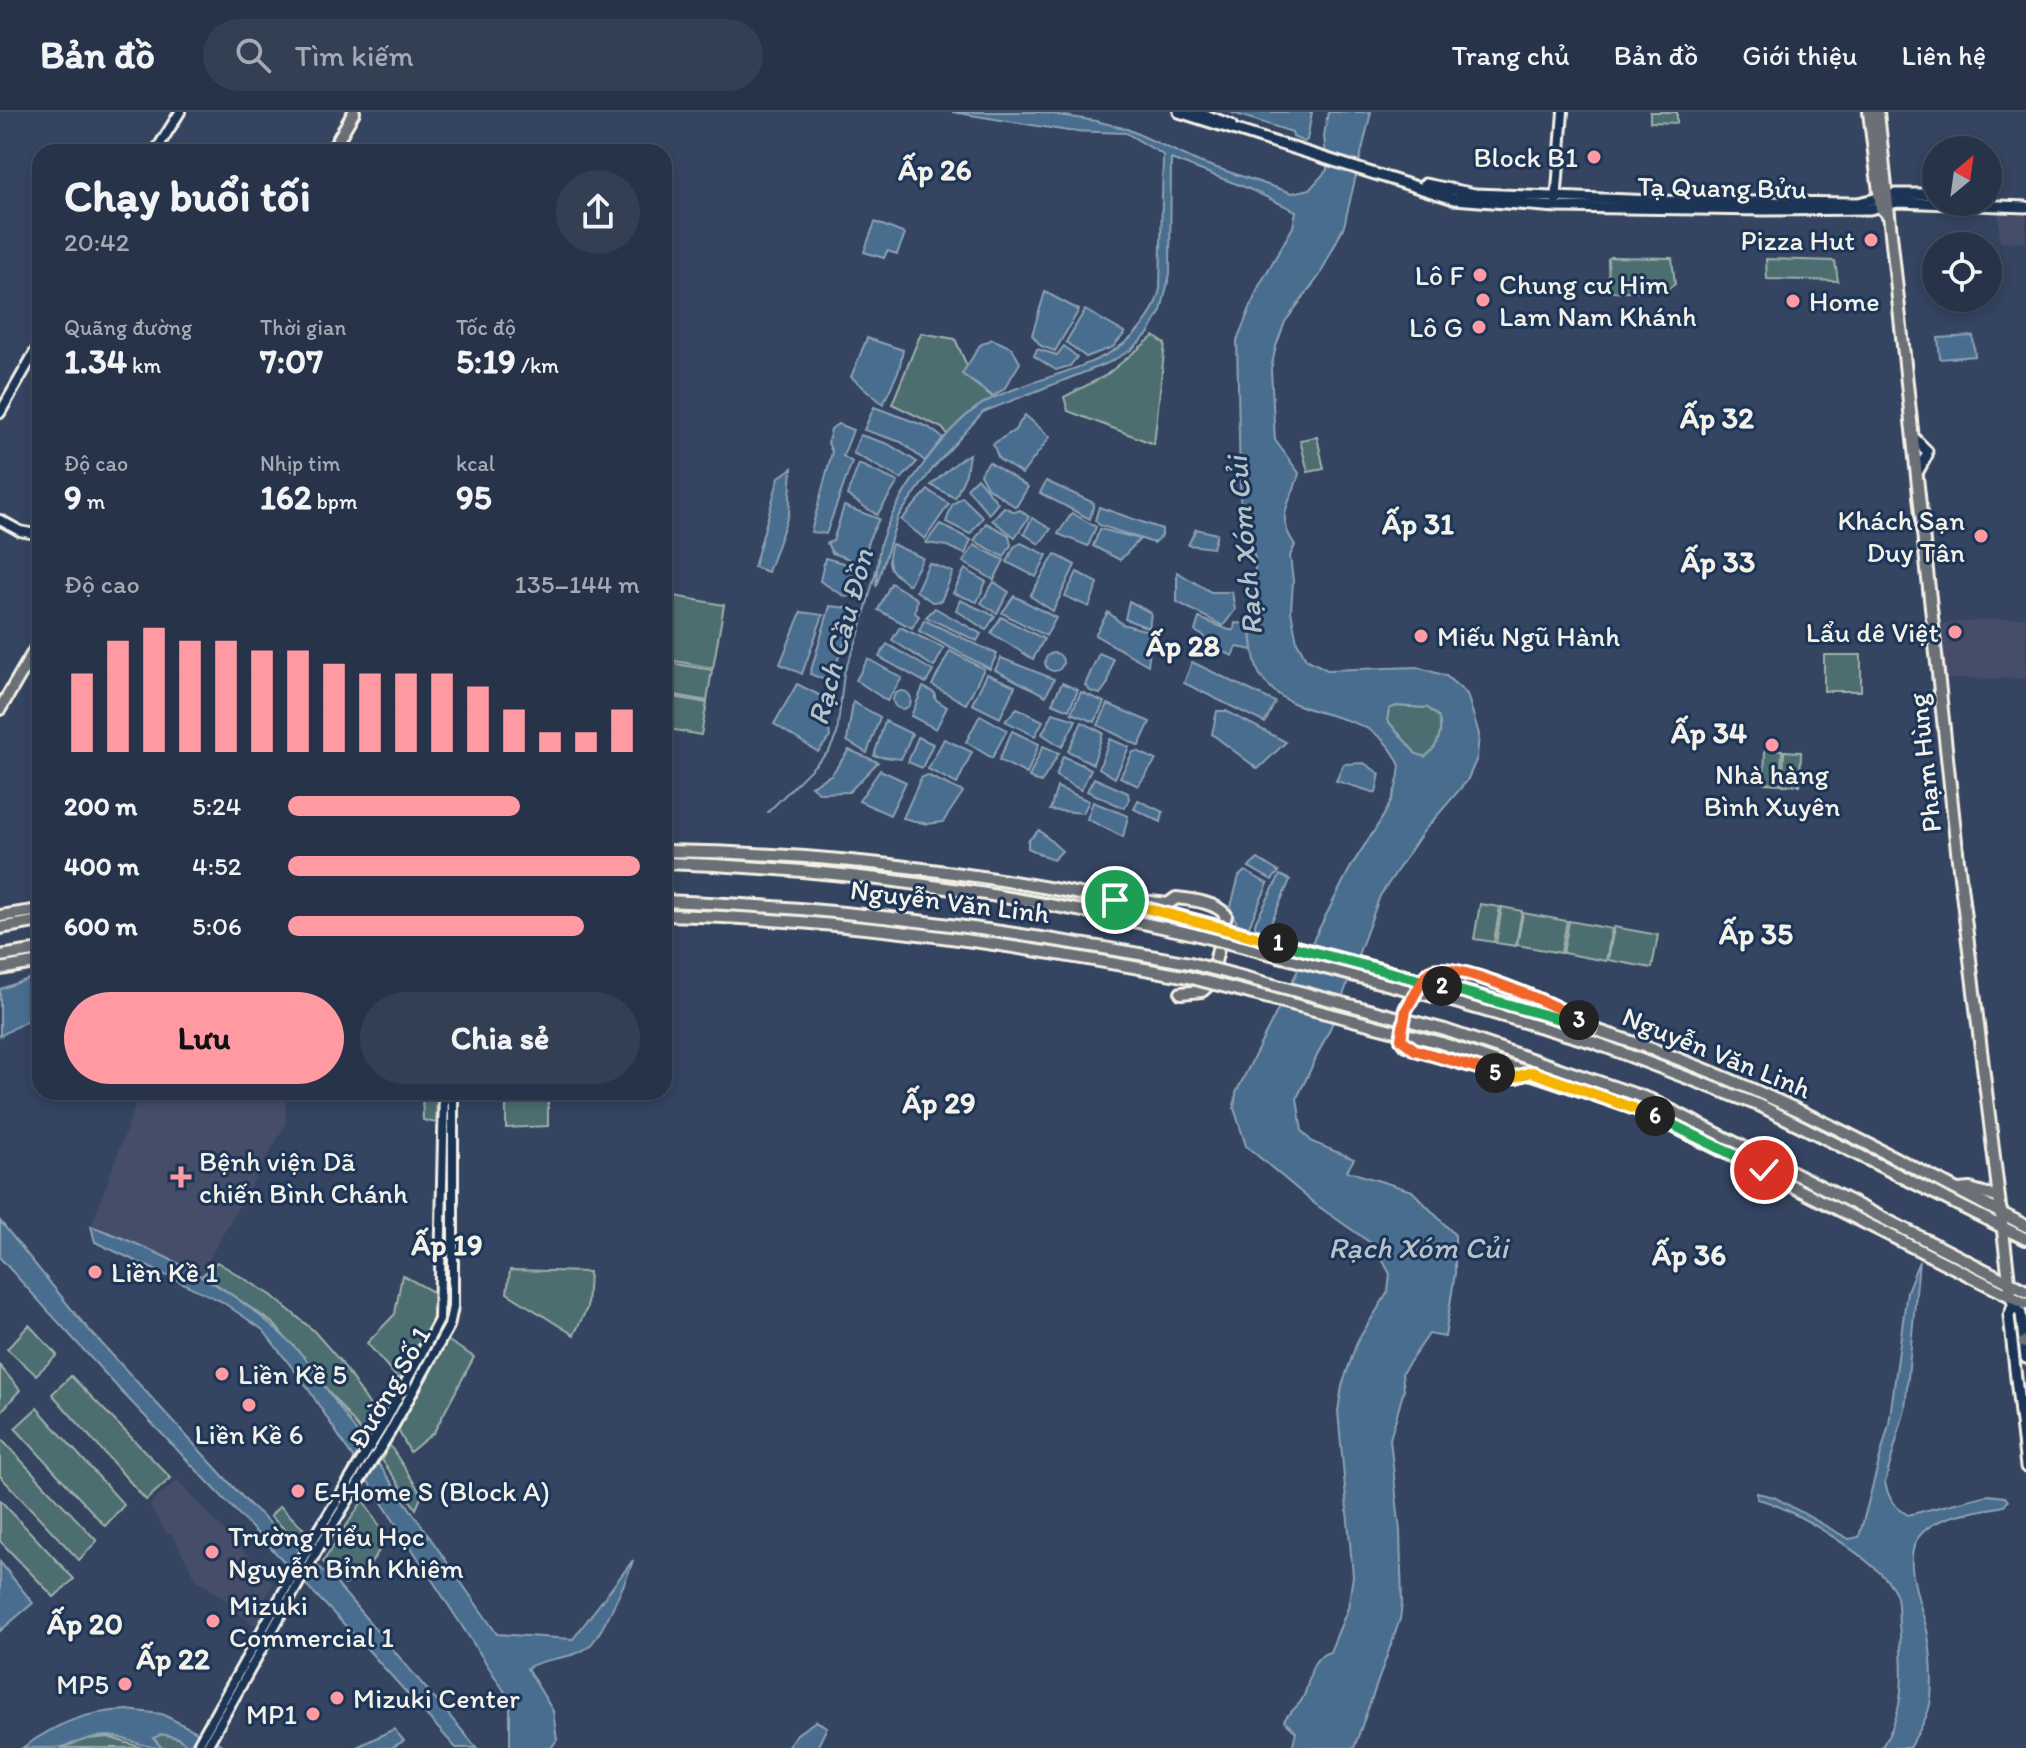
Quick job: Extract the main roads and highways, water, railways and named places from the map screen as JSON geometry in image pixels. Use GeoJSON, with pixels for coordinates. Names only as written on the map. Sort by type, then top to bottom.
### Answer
{"type":"FeatureCollection","features":[{"type":"Feature","properties":{"kind":"main road"},"geometry":{"type":"LineString","coordinates":[[336,144],[354,112]]}},
{"type":"Feature","properties":{"kind":"main road"},"geometry":{"type":"LineString","coordinates":[[1179,112],[1193,114]]}},
{"type":"Feature","properties":{"kind":"main road"},"geometry":{"type":"LineString","coordinates":[[1869,112],[1886,204]]}},
{"type":"Feature","properties":{"kind":"main road"},"geometry":{"type":"LineString","coordinates":[[1878,112],[1886,204]]}},
{"type":"Feature","properties":{"kind":"main road","name":"Tạ Quang Bửu"},"geometry":{"type":"LineString","coordinates":[[1193,114],[1454,199],[1765,206],[2026,204]]}},
{"type":"Feature","properties":{"kind":"main road","name":"Tạ Quang Bửu"},"geometry":{"type":"LineString","coordinates":[[1886,204],[1922,197]]}},
{"type":"Feature","properties":{"kind":"main road","name":"Tạ Quang Bửu"},"geometry":{"type":"LineString","coordinates":[[2002,200],[2026,204]]}},
{"type":"Feature","properties":{"kind":"main road","name":"Phạm Hùng"},"geometry":{"type":"LineString","coordinates":[[1886,204],[1997,1197],[2012,1301],[2009,1316],[2026,1467]]}},
{"type":"Feature","properties":{"kind":"main road"},"geometry":{"type":"LineString","coordinates":[[1913,437],[1927,453],[1917,473]]}},
{"type":"Feature","properties":{"kind":"main road"},"geometry":{"type":"LineString","coordinates":[[0,709],[32,655]]}},
{"type":"Feature","properties":{"kind":"main road","name":"Nguyễn Văn Linh"},"geometry":{"type":"LineString","coordinates":[[672,851],[846,861],[1115,900],[1455,989],[1591,1028],[1766,1095],[2026,1226]]}},
{"type":"Feature","properties":{"kind":"main road","name":"Nguyễn Văn Linh"},"geometry":{"type":"LineString","coordinates":[[672,863],[838,872],[1069,906],[1194,934],[1452,1001],[1596,1043],[1761,1106],[2026,1239]]}},
{"type":"Feature","properties":{"kind":"main road"},"geometry":{"type":"LineString","coordinates":[[1115,900],[1120,896],[1168,904],[1176,898],[1216,906],[1224,912],[1226,920],[1210,984],[1202,991],[1181,993]]}},
{"type":"Feature","properties":{"kind":"main road","name":"Nguyễn Văn Linh"},"geometry":{"type":"LineString","coordinates":[[672,901],[764,904],[922,919],[1190,963],[1445,1030],[1635,1093],[2012,1301],[2026,1304]]}},
{"type":"Feature","properties":{"kind":"main road","name":"Nguyễn Văn Linh"},"geometry":{"type":"LineString","coordinates":[[672,915],[773,918],[1022,946],[1188,977],[1441,1043],[1645,1112],[1800,1182],[2026,1291]]}},
{"type":"Feature","properties":{"kind":"main road"},"geometry":{"type":"LineString","coordinates":[[0,916],[32,916]]}},
{"type":"Feature","properties":{"kind":"main road"},"geometry":{"type":"LineString","coordinates":[[0,928],[32,917]]}},
{"type":"Feature","properties":{"kind":"main road"},"geometry":{"type":"LineString","coordinates":[[0,956],[32,956]]}},
{"type":"Feature","properties":{"kind":"main road"},"geometry":{"type":"LineString","coordinates":[[0,969],[32,958]]}},
{"type":"Feature","properties":{"kind":"main road"},"geometry":{"type":"LineString","coordinates":[[1532,1072],[1515,1077],[1504,1075],[1404,1044],[1400,1035],[1401,1024],[1418,985],[1427,974],[1448,969],[1504,987],[1534,997],[1591,1028]]}},
{"type":"Feature","properties":{"kind":"main road"},"geometry":{"type":"LineString","coordinates":[[1958,1190],[1970,1189],[1997,1197]]}},
{"type":"Feature","properties":{"kind":"main road","name":"Phạm Hùng"},"geometry":{"type":"LineString","coordinates":[[2012,1301],[2021,1314],[2026,1358]]}},
{"type":"Feature","properties":{"kind":"water","name":"Rạch Xóm Củi"},"geometry":{"type":"Polygon","coordinates":[[[952,112],[1040,112],[1096,121],[1127,129],[1199,162],[1292,193],[1310,189],[1327,170],[1324,136],[1328,112],[1371,112],[1344,226],[1320,275],[1285,322],[1271,369],[1275,440],[1299,473],[1285,516],[1295,545],[1290,556],[1293,581],[1291,611],[1297,642],[1306,659],[1327,670],[1417,667],[1446,676],[1467,694],[1479,734],[1477,758],[1467,781],[1423,832],[1380,896],[1333,1022],[1297,1098],[1302,1131],[1312,1142],[1354,1159],[1347,1171],[1412,1191],[1455,1235],[1455,1273],[1445,1337],[1429,1334],[1402,1373],[1404,1390],[1390,1439],[1400,1531],[1400,1619],[1354,1748],[1292,1748],[1296,1732],[1284,1721],[1301,1701],[1317,1660],[1330,1652],[1348,1608],[1353,1576],[1338,1411],[1342,1386],[1357,1342],[1388,1292],[1390,1274],[1375,1246],[1315,1204],[1246,1146],[1234,1108],[1236,1093],[1347,874],[1387,810],[1400,766],[1388,745],[1372,731],[1293,703],[1275,692],[1260,675],[1255,660],[1250,603],[1255,559],[1241,533],[1237,340],[1259,286],[1293,227],[1296,211],[1247,188],[1171,159],[1170,274],[1161,311],[1149,333],[1131,350],[1108,363],[983,412],[934,467],[898,517],[876,587],[879,550],[889,521],[926,461],[957,424],[989,400],[1091,362],[1114,350],[1134,335],[1150,315],[1160,289],[1163,155],[1126,133],[1068,131],[952,112]],[[1396,706],[1389,709],[1387,720],[1416,754],[1425,757],[1436,744],[1440,733],[1438,716],[1428,708],[1396,706]]]}},
{"type":"Feature","properties":{"kind":"water"},"geometry":{"type":"Polygon","coordinates":[[[1230,112],[1312,112],[1304,142],[1293,137],[1292,132],[1230,112]]]}},
{"type":"Feature","properties":{"kind":"water"},"geometry":{"type":"Polygon","coordinates":[[[875,222],[905,234],[897,254],[887,251],[884,258],[864,252],[875,222]]]}},
{"type":"Feature","properties":{"kind":"water"},"geometry":{"type":"Polygon","coordinates":[[[1045,292],[1079,310],[1055,351],[1041,346],[1032,335],[1045,292]]]}},
{"type":"Feature","properties":{"kind":"water"},"geometry":{"type":"Polygon","coordinates":[[[1085,310],[1125,333],[1113,347],[1086,357],[1066,342],[1085,310]]]}},
{"type":"Feature","properties":{"kind":"water"},"geometry":{"type":"Polygon","coordinates":[[[1973,336],[1975,356],[1940,359],[1938,338],[1973,336]]]}},
{"type":"Feature","properties":{"kind":"water"},"geometry":{"type":"Polygon","coordinates":[[[867,338],[903,350],[899,370],[883,404],[851,377],[867,338]]]}},
{"type":"Feature","properties":{"kind":"water"},"geometry":{"type":"Polygon","coordinates":[[[992,339],[1012,348],[1020,363],[1004,389],[993,396],[962,374],[980,345],[992,339]]]}},
{"type":"Feature","properties":{"kind":"water"},"geometry":{"type":"Polygon","coordinates":[[[1064,346],[1077,357],[1070,366],[1056,370],[1034,356],[1037,349],[1057,355],[1064,346]]]}},
{"type":"Feature","properties":{"kind":"water"},"geometry":{"type":"Polygon","coordinates":[[[874,407],[928,427],[943,438],[925,461],[901,442],[864,430],[874,407]]]}},
{"type":"Feature","properties":{"kind":"water"},"geometry":{"type":"Polygon","coordinates":[[[1025,415],[1050,437],[1022,474],[999,459],[993,444],[1015,430],[1025,415]]]}},
{"type":"Feature","properties":{"kind":"water"},"geometry":{"type":"Polygon","coordinates":[[[838,424],[853,430],[843,456],[852,462],[826,534],[811,532],[832,452],[828,443],[831,429],[838,424]]]}},
{"type":"Feature","properties":{"kind":"water"},"geometry":{"type":"Polygon","coordinates":[[[860,435],[888,444],[917,462],[901,479],[853,453],[860,435]]]}},
{"type":"Feature","properties":{"kind":"water"},"geometry":{"type":"Polygon","coordinates":[[[969,454],[966,474],[955,498],[931,485],[954,465],[969,454]]]}},
{"type":"Feature","properties":{"kind":"water"},"geometry":{"type":"Polygon","coordinates":[[[989,462],[1028,487],[1016,507],[987,487],[980,474],[989,462]]]}},
{"type":"Feature","properties":{"kind":"water"},"geometry":{"type":"Polygon","coordinates":[[[859,464],[898,482],[877,515],[847,495],[859,464]]]}},
{"type":"Feature","properties":{"kind":"water"},"geometry":{"type":"Polygon","coordinates":[[[792,468],[789,513],[768,572],[754,567],[779,477],[792,468]]]}},
{"type":"Feature","properties":{"kind":"water"},"geometry":{"type":"Polygon","coordinates":[[[977,478],[998,503],[989,514],[967,488],[977,478]]]}},
{"type":"Feature","properties":{"kind":"water"},"geometry":{"type":"Polygon","coordinates":[[[1046,481],[1094,503],[1090,519],[1040,493],[1046,481]]]}},
{"type":"Feature","properties":{"kind":"water"},"geometry":{"type":"Polygon","coordinates":[[[928,490],[949,504],[925,539],[901,520],[928,490]]]}},
{"type":"Feature","properties":{"kind":"water"},"geometry":{"type":"Polygon","coordinates":[[[962,497],[983,517],[970,534],[946,522],[952,505],[962,497]]]}},
{"type":"Feature","properties":{"kind":"water"},"geometry":{"type":"Polygon","coordinates":[[[844,506],[879,519],[868,541],[867,565],[832,553],[827,543],[833,541],[844,506]]]}},
{"type":"Feature","properties":{"kind":"water"},"geometry":{"type":"Polygon","coordinates":[[[1004,507],[1015,512],[1020,510],[1029,517],[1015,537],[992,520],[1004,507]]]}},
{"type":"Feature","properties":{"kind":"water"},"geometry":{"type":"Polygon","coordinates":[[[1099,507],[1162,529],[1162,536],[1154,543],[1099,525],[1095,520],[1099,507]]]}},
{"type":"Feature","properties":{"kind":"water"},"geometry":{"type":"Polygon","coordinates":[[[1072,513],[1096,527],[1088,546],[1058,534],[1072,513]]]}},
{"type":"Feature","properties":{"kind":"water"},"geometry":{"type":"Polygon","coordinates":[[[1032,518],[1051,529],[1039,544],[1024,534],[1032,518]]]}},
{"type":"Feature","properties":{"kind":"water"},"geometry":{"type":"Polygon","coordinates":[[[986,523],[1009,535],[1011,545],[1004,557],[974,541],[986,523]]]}},
{"type":"Feature","properties":{"kind":"water"},"geometry":{"type":"Polygon","coordinates":[[[940,524],[971,540],[965,554],[947,546],[926,543],[940,524]]]}},
{"type":"Feature","properties":{"kind":"water"},"geometry":{"type":"Polygon","coordinates":[[[1100,529],[1140,539],[1120,560],[1093,546],[1100,529]]]}},
{"type":"Feature","properties":{"kind":"water"},"geometry":{"type":"Polygon","coordinates":[[[1196,529],[1217,534],[1213,548],[1188,545],[1196,529]]]}},
{"type":"Feature","properties":{"kind":"water"},"geometry":{"type":"Polygon","coordinates":[[[1021,543],[1047,555],[1036,577],[1007,562],[1014,547],[1021,543]]]}},
{"type":"Feature","properties":{"kind":"water"},"geometry":{"type":"Polygon","coordinates":[[[892,544],[923,558],[909,585],[889,564],[892,544]]]}},
{"type":"Feature","properties":{"kind":"water"},"geometry":{"type":"Polygon","coordinates":[[[974,545],[1004,560],[994,580],[963,562],[974,545]]]}},
{"type":"Feature","properties":{"kind":"water"},"geometry":{"type":"Polygon","coordinates":[[[1055,554],[1075,565],[1053,611],[1030,596],[1055,554]]]}},
{"type":"Feature","properties":{"kind":"water"},"geometry":{"type":"Polygon","coordinates":[[[825,558],[865,569],[854,595],[846,597],[820,581],[825,558]]]}},
{"type":"Feature","properties":{"kind":"water"},"geometry":{"type":"Polygon","coordinates":[[[929,563],[953,572],[941,601],[932,602],[916,591],[929,563]]]}},
{"type":"Feature","properties":{"kind":"water"},"geometry":{"type":"Polygon","coordinates":[[[965,569],[986,582],[977,602],[953,593],[965,569]]]}},
{"type":"Feature","properties":{"kind":"water"},"geometry":{"type":"Polygon","coordinates":[[[1077,572],[1098,583],[1089,607],[1065,596],[1077,572]]]}},
{"type":"Feature","properties":{"kind":"water"},"geometry":{"type":"Polygon","coordinates":[[[1177,572],[1211,592],[1232,592],[1235,610],[1223,626],[1177,602],[1177,572]]]}},
{"type":"Feature","properties":{"kind":"water"},"geometry":{"type":"Polygon","coordinates":[[[994,582],[1009,592],[997,613],[981,603],[994,582]]]}},
{"type":"Feature","properties":{"kind":"water"},"geometry":{"type":"Polygon","coordinates":[[[891,583],[917,599],[915,613],[919,616],[912,628],[878,610],[891,583]]]}},
{"type":"Feature","properties":{"kind":"water"},"geometry":{"type":"Polygon","coordinates":[[[1014,596],[1056,618],[1046,636],[1002,613],[1014,596]]]}},
{"type":"Feature","properties":{"kind":"water"},"geometry":{"type":"Polygon","coordinates":[[[960,600],[995,616],[986,630],[956,610],[960,600]]]}},
{"type":"Feature","properties":{"kind":"water"},"geometry":{"type":"Polygon","coordinates":[[[1129,601],[1151,613],[1149,628],[1125,619],[1129,601]]]}},
{"type":"Feature","properties":{"kind":"water"},"geometry":{"type":"Polygon","coordinates":[[[830,606],[848,608],[854,617],[837,662],[834,684],[810,674],[830,606]]]}},
{"type":"Feature","properties":{"kind":"water"},"geometry":{"type":"Polygon","coordinates":[[[935,608],[981,634],[977,641],[926,617],[935,608]]]}},
{"type":"Feature","properties":{"kind":"water"},"geometry":{"type":"Polygon","coordinates":[[[801,612],[823,615],[802,674],[780,664],[801,612]]]}},
{"type":"Feature","properties":{"kind":"water"},"geometry":{"type":"Polygon","coordinates":[[[1108,612],[1122,624],[1152,632],[1148,665],[1095,635],[1108,612]]]}},
{"type":"Feature","properties":{"kind":"water"},"geometry":{"type":"Polygon","coordinates":[[[1001,617],[1044,639],[1033,659],[991,633],[1001,617]]]}},
{"type":"Feature","properties":{"kind":"water"},"geometry":{"type":"Polygon","coordinates":[[[1199,618],[1229,630],[1234,630],[1235,623],[1250,624],[1253,650],[1237,647],[1233,656],[1206,644],[1205,637],[1195,631],[1199,618]]]}},
{"type":"Feature","properties":{"kind":"water"},"geometry":{"type":"Polygon","coordinates":[[[924,620],[997,654],[990,669],[919,631],[924,620]]]}},
{"type":"Feature","properties":{"kind":"water"},"geometry":{"type":"Polygon","coordinates":[[[900,627],[944,648],[934,667],[892,640],[900,627]]]}},
{"type":"Feature","properties":{"kind":"water"},"geometry":{"type":"Polygon","coordinates":[[[887,644],[933,671],[926,683],[879,657],[887,644]]]}},
{"type":"Feature","properties":{"kind":"water"},"geometry":{"type":"Polygon","coordinates":[[[950,651],[984,669],[966,704],[932,685],[950,651]]]}},
{"type":"Feature","properties":{"kind":"water"},"geometry":{"type":"Polygon","coordinates":[[[1054,653],[1063,662],[1054,671],[1045,662],[1054,653]]]}},
{"type":"Feature","properties":{"kind":"water"},"geometry":{"type":"Polygon","coordinates":[[[1099,653],[1113,659],[1108,683],[1100,694],[1090,691],[1085,685],[1099,653]]]}},
{"type":"Feature","properties":{"kind":"water"},"geometry":{"type":"Polygon","coordinates":[[[1001,658],[1054,679],[1046,696],[995,670],[1001,658]]]}},
{"type":"Feature","properties":{"kind":"water"},"geometry":{"type":"Polygon","coordinates":[[[868,659],[902,678],[887,701],[856,680],[868,659]]]}},
{"type":"Feature","properties":{"kind":"water"},"geometry":{"type":"Polygon","coordinates":[[[1192,662],[1275,702],[1265,723],[1184,683],[1192,662]]]}},
{"type":"Feature","properties":{"kind":"water"},"geometry":{"type":"Polygon","coordinates":[[[987,674],[1015,686],[1000,718],[972,704],[987,674]]]}},
{"type":"Feature","properties":{"kind":"water"},"geometry":{"type":"Polygon","coordinates":[[[1062,683],[1078,690],[1069,710],[1052,703],[1062,683]]]}},
{"type":"Feature","properties":{"kind":"water"},"geometry":{"type":"Polygon","coordinates":[[[797,684],[831,701],[827,714],[830,737],[818,752],[774,724],[797,684]]]}},
{"type":"Feature","properties":{"kind":"water"},"geometry":{"type":"Polygon","coordinates":[[[923,687],[935,693],[935,699],[947,707],[936,729],[911,716],[923,687]]]}},
{"type":"Feature","properties":{"kind":"water"},"geometry":{"type":"Polygon","coordinates":[[[902,691],[911,700],[902,709],[893,700],[902,691]]]}},
{"type":"Feature","properties":{"kind":"water"},"geometry":{"type":"Polygon","coordinates":[[[1081,692],[1104,702],[1095,722],[1071,713],[1081,692]]]}},
{"type":"Feature","properties":{"kind":"water"},"geometry":{"type":"Polygon","coordinates":[[[853,702],[880,717],[867,753],[847,741],[853,702]]]}},
{"type":"Feature","properties":{"kind":"water"},"geometry":{"type":"Polygon","coordinates":[[[1108,704],[1150,722],[1139,746],[1098,725],[1108,704]]]}},
{"type":"Feature","properties":{"kind":"water"},"geometry":{"type":"Polygon","coordinates":[[[1017,708],[1043,721],[1035,736],[1005,721],[1017,708]]]}},
{"type":"Feature","properties":{"kind":"water"},"geometry":{"type":"Polygon","coordinates":[[[1217,711],[1226,711],[1286,742],[1258,769],[1212,734],[1217,711]]]}},
{"type":"Feature","properties":{"kind":"water"},"geometry":{"type":"Polygon","coordinates":[[[1053,713],[1076,720],[1062,747],[1042,734],[1053,713]]]}},
{"type":"Feature","properties":{"kind":"water"},"geometry":{"type":"Polygon","coordinates":[[[980,715],[1007,730],[992,758],[966,742],[980,715]]]}},
{"type":"Feature","properties":{"kind":"water"},"geometry":{"type":"Polygon","coordinates":[[[885,721],[912,734],[901,759],[874,756],[885,721]]]}},
{"type":"Feature","properties":{"kind":"water"},"geometry":{"type":"Polygon","coordinates":[[[1082,722],[1103,733],[1093,764],[1068,751],[1082,722]]]}},
{"type":"Feature","properties":{"kind":"water"},"geometry":{"type":"Polygon","coordinates":[[[1012,731],[1039,744],[1027,774],[999,760],[1012,731]]]}},
{"type":"Feature","properties":{"kind":"water"},"geometry":{"type":"Polygon","coordinates":[[[918,737],[933,744],[922,768],[908,762],[918,737]]]}},
{"type":"Feature","properties":{"kind":"water"},"geometry":{"type":"Polygon","coordinates":[[[944,739],[972,752],[957,784],[928,769],[944,739]]]}},
{"type":"Feature","properties":{"kind":"water"},"geometry":{"type":"Polygon","coordinates":[[[1110,739],[1129,747],[1115,778],[1099,768],[1110,739]]]}},
{"type":"Feature","properties":{"kind":"water"},"geometry":{"type":"Polygon","coordinates":[[[1043,746],[1059,753],[1041,783],[1029,777],[1043,746]]]}},
{"type":"Feature","properties":{"kind":"water"},"geometry":{"type":"Polygon","coordinates":[[[849,750],[878,762],[849,792],[820,793],[811,786],[831,775],[849,750]]]}},
{"type":"Feature","properties":{"kind":"water"},"geometry":{"type":"Polygon","coordinates":[[[1133,752],[1156,760],[1138,786],[1120,777],[1133,752]]]}},
{"type":"Feature","properties":{"kind":"water"},"geometry":{"type":"Polygon","coordinates":[[[1063,756],[1091,769],[1081,790],[1056,776],[1063,756]]]}},
{"type":"Feature","properties":{"kind":"water"},"geometry":{"type":"Polygon","coordinates":[[[1364,763],[1380,774],[1376,793],[1336,781],[1344,764],[1364,763]]]}},
{"type":"Feature","properties":{"kind":"water"},"geometry":{"type":"Polygon","coordinates":[[[880,770],[906,782],[890,815],[859,801],[880,770]]]}},
{"type":"Feature","properties":{"kind":"water"},"geometry":{"type":"Polygon","coordinates":[[[927,775],[963,792],[943,822],[927,824],[903,818],[921,778],[927,775]]]}},
{"type":"Feature","properties":{"kind":"water"},"geometry":{"type":"Polygon","coordinates":[[[1094,778],[1128,793],[1129,800],[1124,808],[1087,791],[1094,778]]]}},
{"type":"Feature","properties":{"kind":"water"},"geometry":{"type":"Polygon","coordinates":[[[1057,787],[1089,801],[1083,813],[1050,810],[1057,787]]]}},
{"type":"Feature","properties":{"kind":"water"},"geometry":{"type":"Polygon","coordinates":[[[1138,800],[1163,812],[1161,822],[1134,809],[1138,800]]]}},
{"type":"Feature","properties":{"kind":"water"},"geometry":{"type":"Polygon","coordinates":[[[1093,802],[1128,816],[1123,837],[1087,819],[1093,802]]]}},
{"type":"Feature","properties":{"kind":"water"},"geometry":{"type":"Polygon","coordinates":[[[1039,830],[1062,851],[1053,860],[1028,848],[1028,841],[1039,830]]]}},
{"type":"Feature","properties":{"kind":"water"},"geometry":{"type":"Polygon","coordinates":[[[1258,859],[1279,872],[1272,880],[1249,867],[1258,859]]]}},
{"type":"Feature","properties":{"kind":"water"},"geometry":{"type":"Polygon","coordinates":[[[1245,871],[1268,884],[1248,928],[1237,923],[1230,910],[1239,876],[1245,871]]]}},
{"type":"Feature","properties":{"kind":"water"},"geometry":{"type":"Polygon","coordinates":[[[1280,875],[1290,880],[1267,932],[1255,928],[1255,923],[1280,875]]]}},
{"type":"Feature","properties":{"kind":"water"},"geometry":{"type":"Polygon","coordinates":[[[32,978],[32,1018],[0,1036],[0,989],[32,978]]]}},
{"type":"Feature","properties":{"kind":"water"},"geometry":{"type":"Polygon","coordinates":[[[0,1221],[82,1322],[248,1503],[336,1583],[477,1748],[456,1748],[361,1642],[120,1390],[0,1258],[0,1221]]]}},
{"type":"Feature","properties":{"kind":"water"},"geometry":{"type":"Polygon","coordinates":[[[91,1226],[150,1250],[206,1279],[258,1314],[305,1358],[497,1634],[573,1639],[633,1560],[593,1643],[580,1652],[527,1668],[553,1711],[557,1740],[551,1748],[510,1748],[510,1700],[307,1387],[263,1330],[221,1301],[95,1242],[91,1226]]]}},
{"type":"Feature","properties":{"kind":"water"},"geometry":{"type":"Polygon","coordinates":[[[1919,1261],[1905,1409],[1885,1482],[1888,1493],[1892,1502],[1908,1515],[1987,1495],[2005,1497],[2008,1501],[2004,1506],[1939,1521],[1922,1533],[1915,1543],[1912,1568],[1929,1642],[1932,1674],[1930,1704],[1909,1748],[1881,1748],[1895,1719],[1901,1688],[1902,1656],[1896,1594],[1874,1567],[1855,1552],[1811,1523],[1757,1499],[1757,1493],[1774,1497],[1849,1539],[1859,1537],[1889,1424],[1907,1291],[1919,1261]]]}},
{"type":"Feature","properties":{"kind":"water"},"geometry":{"type":"Polygon","coordinates":[[[0,1562],[33,1603],[0,1631],[0,1562]]]}},
{"type":"Feature","properties":{"kind":"water"},"geometry":{"type":"Polygon","coordinates":[[[127,1710],[162,1714],[228,1748],[192,1748],[178,1738],[162,1734],[153,1738],[162,1748],[106,1736],[55,1748],[22,1748],[72,1720],[127,1710]]]}},
{"type":"Feature","properties":{"kind":"water"},"geometry":{"type":"Polygon","coordinates":[[[816,1721],[827,1727],[817,1748],[786,1748],[797,1734],[816,1721]]]}},
{"type":"Feature","properties":{"kind":"water"},"geometry":{"type":"Polygon","coordinates":[[[394,1729],[404,1741],[391,1748],[355,1748],[394,1729]]]}},
{"type":"Feature","properties":{"kind":"waterway","name":"Rạch Cầu Đồn"},"geometry":{"type":"LineString","coordinates":[[768,812],[829,751],[837,734],[844,673],[858,637],[879,560]]}},
{"type":"Feature","properties":{"kind":"place","name":"Block B1"},"geometry":{"type":"Point","coordinates":[1594,157]}},
{"type":"Feature","properties":{"kind":"place","name":"Pizza Hut"},"geometry":{"type":"Point","coordinates":[1871,240]}},
{"type":"Feature","properties":{"kind":"place","name":"Lô F"},"geometry":{"type":"Point","coordinates":[1480,275]}},
{"type":"Feature","properties":{"kind":"place","name":"Chung cư Him Lam Nam Khánh"},"geometry":{"type":"Point","coordinates":[1483,300]}},
{"type":"Feature","properties":{"kind":"place","name":"Home"},"geometry":{"type":"Point","coordinates":[1793,301]}},
{"type":"Feature","properties":{"kind":"place","name":"Lô G"},"geometry":{"type":"Point","coordinates":[1479,327]}},
{"type":"Feature","properties":{"kind":"place","name":"Khách Sạn Duy Tân"},"geometry":{"type":"Point","coordinates":[1981,536]}},
{"type":"Feature","properties":{"kind":"place","name":"Lẩu dê Việt"},"geometry":{"type":"Point","coordinates":[1955,632]}},
{"type":"Feature","properties":{"kind":"place","name":"Miếu Ngũ Hành"},"geometry":{"type":"Point","coordinates":[1421,636]}},
{"type":"Feature","properties":{"kind":"place","name":"Nhà hàng Bình Xuyên"},"geometry":{"type":"Point","coordinates":[1772,745]}},
{"type":"Feature","properties":{"kind":"place","name":"Bệnh viện Dã chiến Bình Chánh"},"geometry":{"type":"Point","coordinates":[181,1177]}},
{"type":"Feature","properties":{"kind":"place","name":"Liền Kề 1"},"geometry":{"type":"Point","coordinates":[95,1272]}},
{"type":"Feature","properties":{"kind":"place","name":"Liền Kề 5"},"geometry":{"type":"Point","coordinates":[222,1374]}},
{"type":"Feature","properties":{"kind":"place","name":"Liền Kề 6"},"geometry":{"type":"Point","coordinates":[249,1405]}},
{"type":"Feature","properties":{"kind":"place","name":"E-Home S (Block A)"},"geometry":{"type":"Point","coordinates":[298,1491]}},
{"type":"Feature","properties":{"kind":"place","name":"Trường Tiểu Học Nguyễn Bỉnh Khiêm"},"geometry":{"type":"Point","coordinates":[212,1552]}},
{"type":"Feature","properties":{"kind":"place","name":"Mizuki Commercial 1"},"geometry":{"type":"Point","coordinates":[213,1621]}},
{"type":"Feature","properties":{"kind":"place","name":"MP5"},"geometry":{"type":"Point","coordinates":[125,1684]}},
{"type":"Feature","properties":{"kind":"place","name":"Mizuki Center"},"geometry":{"type":"Point","coordinates":[337,1698]}},
{"type":"Feature","properties":{"kind":"place","name":"MP1"},"geometry":{"type":"Point","coordinates":[313,1714]}},
{"type":"Feature","properties":{"kind":"district","name":"Ấp 26"},"geometry":{"type":"Point","coordinates":[935,169]}},
{"type":"Feature","properties":{"kind":"district","name":"Ấp 32"},"geometry":{"type":"Point","coordinates":[1717,417]}},
{"type":"Feature","properties":{"kind":"district","name":"Ấp 31"},"geometry":{"type":"Point","coordinates":[1418,523]}},
{"type":"Feature","properties":{"kind":"district","name":"Ấp 33"},"geometry":{"type":"Point","coordinates":[1718,561]}},
{"type":"Feature","properties":{"kind":"district","name":"Ấp 28"},"geometry":{"type":"Point","coordinates":[1183,645]}},
{"type":"Feature","properties":{"kind":"district","name":"Ấp 34"},"geometry":{"type":"Point","coordinates":[1709,732]}},
{"type":"Feature","properties":{"kind":"district","name":"Ấp 35"},"geometry":{"type":"Point","coordinates":[1756,933]}},
{"type":"Feature","properties":{"kind":"district","name":"Ấp 29"},"geometry":{"type":"Point","coordinates":[939,1102]}},
{"type":"Feature","properties":{"kind":"district","name":"Ấp 19"},"geometry":{"type":"Point","coordinates":[447,1244]}},
{"type":"Feature","properties":{"kind":"district","name":"Ấp 36"},"geometry":{"type":"Point","coordinates":[1689,1254]}},
{"type":"Feature","properties":{"kind":"district","name":"Ấp 20"},"geometry":{"type":"Point","coordinates":[85,1623]}},
{"type":"Feature","properties":{"kind":"district","name":"Ấp 22"},"geometry":{"type":"Point","coordinates":[173,1658]}}]}
